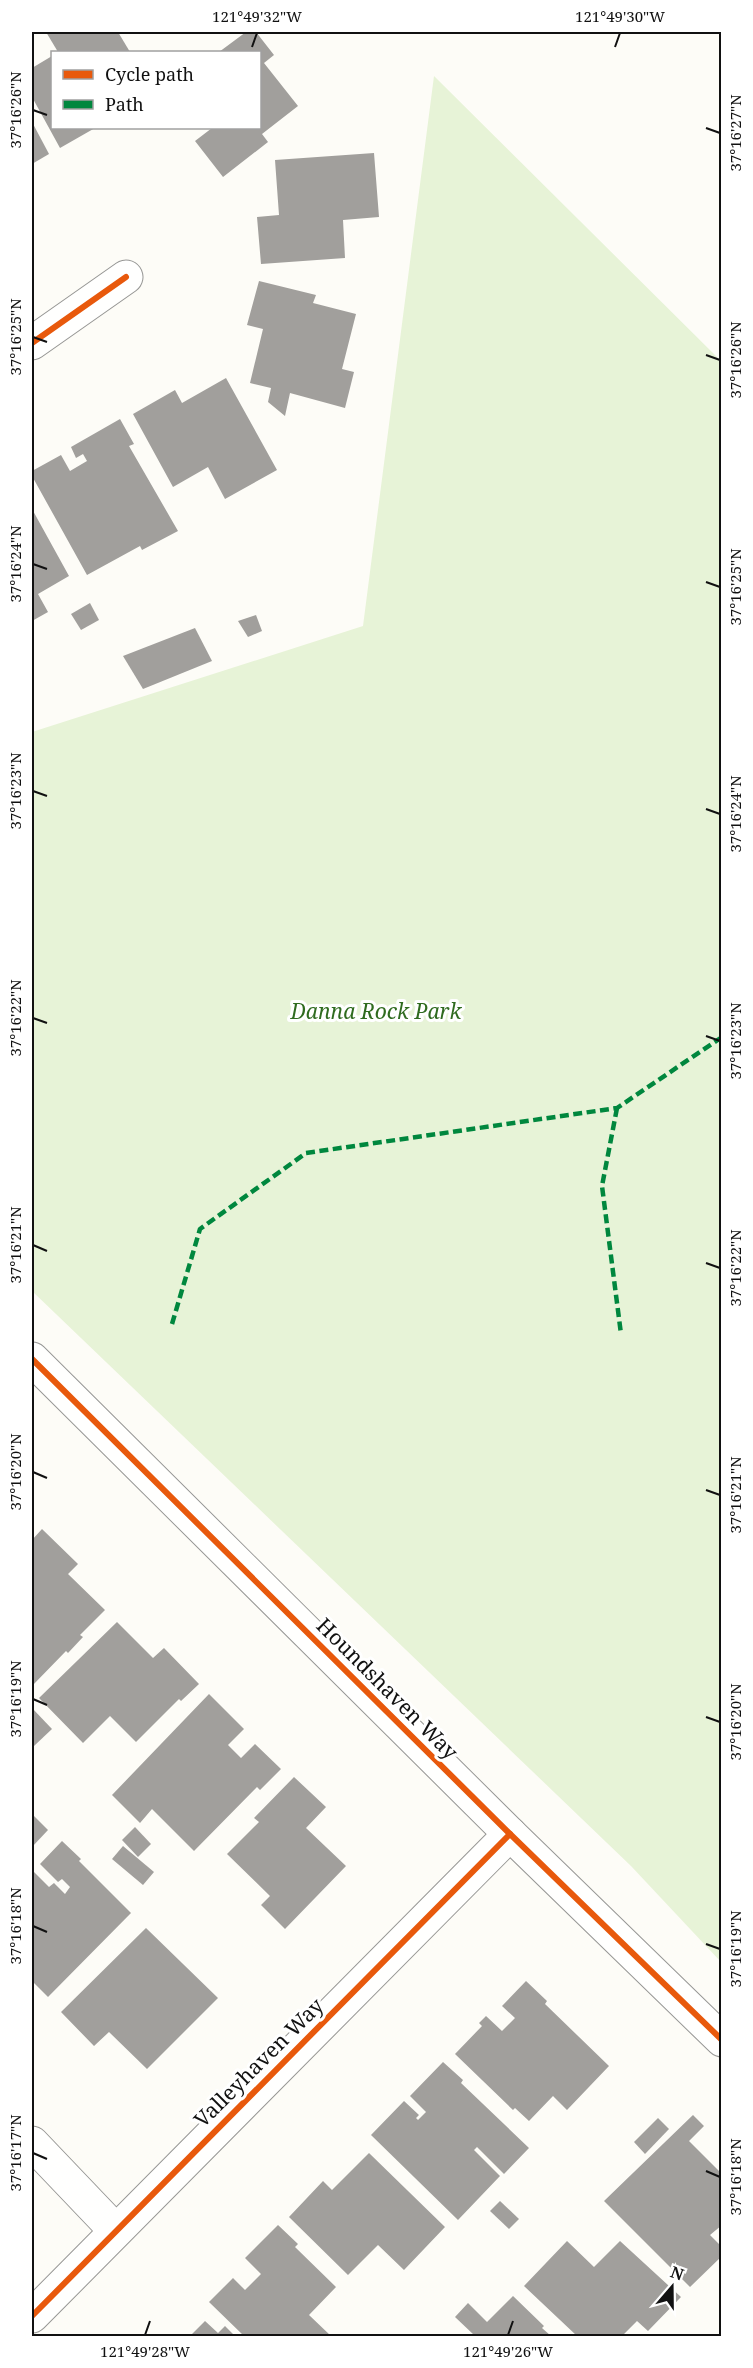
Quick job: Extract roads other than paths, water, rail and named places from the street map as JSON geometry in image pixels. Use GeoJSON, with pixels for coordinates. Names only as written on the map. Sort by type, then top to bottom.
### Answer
{"type":"FeatureCollection","features":[{"type":"Feature","properties":{"kind":"street"},"geometry":{"type":"LineString","coordinates":[[32,342],[126,277]]}},
{"type":"Feature","properties":{"kind":"street","name":"Houndshaven Way"},"geometry":{"type":"LineString","coordinates":[[32,1359],[510,1834],[722,2040]]}},
{"type":"Feature","properties":{"kind":"street","name":"Valleyhaven Way"},"geometry":{"type":"LineString","coordinates":[[32,2316],[510,1834]]}},
{"type":"Feature","properties":{"kind":"street"},"geometry":{"type":"LineString","coordinates":[[32,2143],[115,2230]]}},
{"type":"Feature","properties":{"kind":"park label","name":"Danna Rock Park"},"geometry":{"type":"Point","coordinates":[376,1012]}}]}
